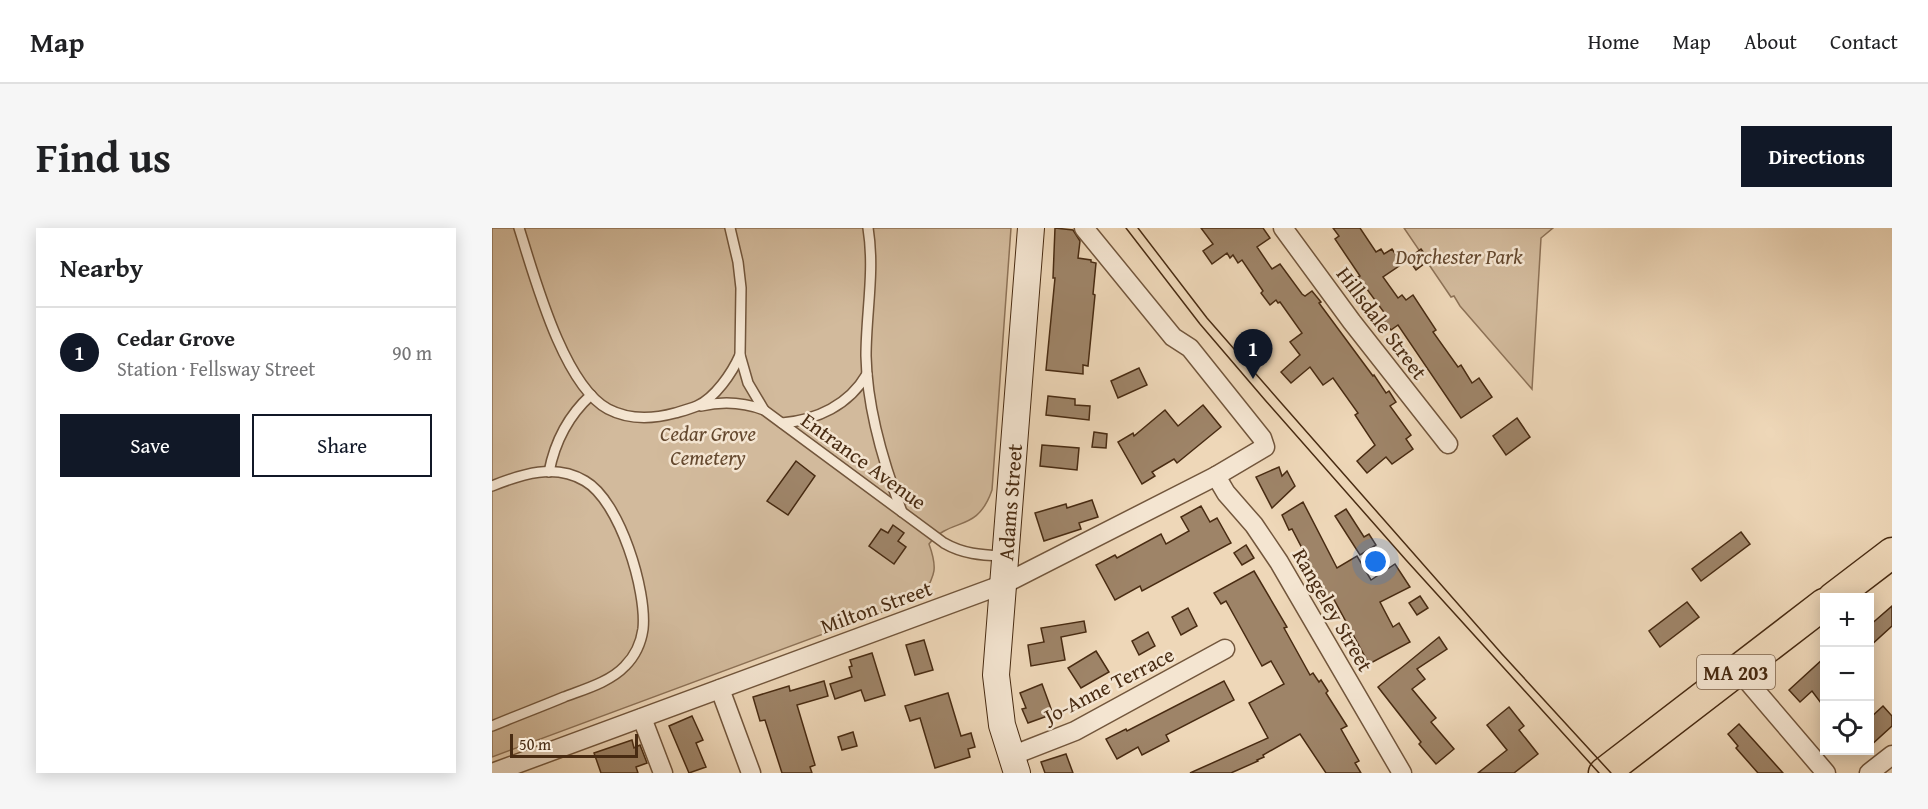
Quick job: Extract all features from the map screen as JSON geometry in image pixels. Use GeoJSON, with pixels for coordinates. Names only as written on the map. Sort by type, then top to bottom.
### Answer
{"type":"FeatureCollection","features":[{"type":"Feature","properties":{"kind":"highway"},"geometry":{"type":"LineString","coordinates":[[1838,593],[1892,553]]}},
{"type":"Feature","properties":{"kind":"highway","name":"MA 203"},"geometry":{"type":"LineString","coordinates":[[1604,773],[1820,607]]}},
{"type":"Feature","properties":{"kind":"main road","name":"Adams Street"},"geometry":{"type":"LineString","coordinates":[[1014,764],[1002,725],[996,675],[1031,228]]}},
{"type":"Feature","properties":{"kind":"street","name":"Milton Street"},"geometry":{"type":"LineString","coordinates":[[492,773],[537,765],[642,718],[1004,584],[1216,476],[1260,450],[1265,444],[1255,429],[1190,348],[1173,337],[1084,228]]}},
{"type":"Feature","properties":{"kind":"street","name":"Hillsdale Street"},"geometry":{"type":"LineString","coordinates":[[1282,228],[1448,444]]}},
{"type":"Feature","properties":{"kind":"street","name":"Rangeley Street"},"geometry":{"type":"LineString","coordinates":[[1216,476],[1223,490],[1254,525],[1279,562],[1402,773]]}},
{"type":"Feature","properties":{"kind":"street","name":"Jo-Anne Terrace"},"geometry":{"type":"LineString","coordinates":[[1014,764],[1225,649]]}},
{"type":"Feature","properties":{"kind":"street"},"geometry":{"type":"LineString","coordinates":[[1738,670],[1826,773]]}},
{"type":"Feature","properties":{"kind":"street"},"geometry":{"type":"LineString","coordinates":[[720,689],[751,773]]}},
{"type":"Feature","properties":{"kind":"street"},"geometry":{"type":"LineString","coordinates":[[642,718],[663,773]]}},
{"type":"Feature","properties":{"kind":"street"},"geometry":{"type":"LineString","coordinates":[[1869,773],[1892,755]]}},
{"type":"Feature","properties":{"kind":"lane"},"geometry":{"type":"LineString","coordinates":[[519,228],[551,324],[576,374],[591,395],[576,411],[562,432],[549,472]]}},
{"type":"Feature","properties":{"kind":"lane"},"geometry":{"type":"LineString","coordinates":[[730,228],[741,288],[740,355],[748,383],[764,410]]}},
{"type":"Feature","properties":{"kind":"lane"},"geometry":{"type":"LineString","coordinates":[[868,228],[871,267],[867,374],[885,459],[902,512]]}},
{"type":"Feature","properties":{"kind":"lane"},"geometry":{"type":"LineString","coordinates":[[698,406],[726,379],[740,355]]}},
{"type":"Feature","properties":{"kind":"lane"},"geometry":{"type":"LineString","coordinates":[[782,423],[811,418],[832,409],[851,395],[867,374]]}},
{"type":"Feature","properties":{"kind":"lane","name":"Entrance Avenue"},"geometry":{"type":"LineString","coordinates":[[591,395],[608,409],[631,417],[658,416],[698,406],[730,403],[764,410],[944,543],[961,552],[974,555],[1006,556]]}},
{"type":"Feature","properties":{"kind":"lane"},"geometry":{"type":"LineString","coordinates":[[492,486],[528,473],[549,472],[583,479],[600,493],[613,511],[623,534],[640,592],[643,612],[642,632],[632,657],[618,672],[592,686],[492,726]]}},
{"type":"Feature","properties":{"kind":"green space","name":"Cedar Grove Cemetery"},"geometry":{"type":"Polygon","coordinates":[[[492,228],[1011,228],[992,490],[979,513],[937,535],[929,544],[934,560],[934,571],[923,597],[492,757],[492,228]]]}},
{"type":"Feature","properties":{"kind":"green space","name":"Dorchester Park"},"geometry":{"type":"Polygon","coordinates":[[[1404,228],[1553,228],[1541,238],[1532,389],[1460,306],[1454,296],[1451,297],[1404,228]]]}},
{"type":"Feature","properties":{"kind":"building"},"geometry":{"type":"Polygon","coordinates":[[[1055,228],[1073,230],[1080,241],[1078,258],[1096,263],[1088,366],[1083,365],[1083,374],[1046,370],[1055,278],[1053,278],[1055,228]]]}},
{"type":"Feature","properties":{"kind":"building"},"geometry":{"type":"Polygon","coordinates":[[[1201,228],[1263,228],[1270,238],[1257,247],[1272,269],[1280,264],[1302,294],[1305,296],[1312,291],[1321,302],[1319,303],[1373,376],[1386,393],[1389,391],[1396,402],[1390,406],[1411,435],[1406,439],[1413,449],[1392,464],[1386,457],[1367,473],[1357,461],[1375,445],[1355,415],[1358,413],[1333,378],[1323,385],[1310,367],[1291,383],[1281,372],[1300,355],[1290,342],[1302,333],[1280,302],[1276,300],[1270,305],[1242,260],[1238,263],[1233,255],[1230,258],[1227,253],[1212,264],[1203,251],[1213,244],[1201,228]]]}},
{"type":"Feature","properties":{"kind":"building"},"geometry":{"type":"Polygon","coordinates":[[[1333,228],[1360,228],[1376,252],[1381,249],[1384,254],[1392,249],[1402,264],[1383,277],[1398,298],[1402,295],[1406,300],[1413,295],[1436,330],[1433,332],[1458,367],[1461,365],[1472,383],[1479,378],[1492,397],[1461,418],[1398,325],[1391,330],[1382,318],[1386,315],[1358,277],[1360,276],[1335,239],[1339,236],[1333,228]]]}},
{"type":"Feature","properties":{"kind":"building"},"geometry":{"type":"Polygon","coordinates":[[[1421,249],[1429,260],[1416,270],[1408,259],[1421,249]]]}},
{"type":"Feature","properties":{"kind":"building"},"geometry":{"type":"Polygon","coordinates":[[[1139,368],[1147,385],[1118,398],[1111,381],[1139,368]]]}},
{"type":"Feature","properties":{"kind":"building"},"geometry":{"type":"Polygon","coordinates":[[[1048,396],[1075,399],[1075,405],[1090,406],[1089,420],[1046,415],[1048,396]]]}},
{"type":"Feature","properties":{"kind":"building"},"geometry":{"type":"Polygon","coordinates":[[[1203,405],[1221,427],[1177,463],[1174,459],[1152,472],[1155,476],[1142,484],[1118,442],[1133,433],[1134,436],[1165,410],[1178,426],[1203,405]]]}},
{"type":"Feature","properties":{"kind":"building"},"geometry":{"type":"Polygon","coordinates":[[[1517,418],[1530,437],[1506,455],[1493,436],[1517,418]]]}},
{"type":"Feature","properties":{"kind":"building"},"geometry":{"type":"Polygon","coordinates":[[[1094,432],[1107,434],[1106,448],[1092,447],[1094,432]]]}},
{"type":"Feature","properties":{"kind":"building"},"geometry":{"type":"Polygon","coordinates":[[[1042,445],[1079,448],[1077,470],[1040,466],[1042,445]]]}},
{"type":"Feature","properties":{"kind":"building"},"geometry":{"type":"Polygon","coordinates":[[[796,461],[815,476],[788,515],[767,501],[796,461]]]}},
{"type":"Feature","properties":{"kind":"building"},"geometry":{"type":"Polygon","coordinates":[[[1279,467],[1282,476],[1287,471],[1295,486],[1272,508],[1256,477],[1279,467]]]}},
{"type":"Feature","properties":{"kind":"building"},"geometry":{"type":"Polygon","coordinates":[[[1092,500],[1098,517],[1079,523],[1081,529],[1044,541],[1035,513],[1066,504],[1067,508],[1092,500]]]}},
{"type":"Feature","properties":{"kind":"building"},"geometry":{"type":"Polygon","coordinates":[[[1303,502],[1337,568],[1357,556],[1371,580],[1395,564],[1410,587],[1380,602],[1393,627],[1399,623],[1410,642],[1369,664],[1332,596],[1328,598],[1292,529],[1289,530],[1282,515],[1303,502]]]}},
{"type":"Feature","properties":{"kind":"building"},"geometry":{"type":"Polygon","coordinates":[[[1201,506],[1210,522],[1217,518],[1231,543],[1142,591],[1140,586],[1115,600],[1096,565],[1115,555],[1117,558],[1161,534],[1166,544],[1189,531],[1181,517],[1201,506]]]}},
{"type":"Feature","properties":{"kind":"building"},"geometry":{"type":"Polygon","coordinates":[[[1346,509],[1364,537],[1369,534],[1376,545],[1360,555],[1335,516],[1346,509]]]}},
{"type":"Feature","properties":{"kind":"building"},"geometry":{"type":"Polygon","coordinates":[[[893,525],[904,533],[898,541],[906,547],[894,564],[869,546],[881,529],[888,533],[893,525]]]}},
{"type":"Feature","properties":{"kind":"building"},"geometry":{"type":"Polygon","coordinates":[[[1741,532],[1750,544],[1701,581],[1692,569],[1741,532]]]}},
{"type":"Feature","properties":{"kind":"building"},"geometry":{"type":"Polygon","coordinates":[[[1246,545],[1254,558],[1242,565],[1234,553],[1246,545]]]}},
{"type":"Feature","properties":{"kind":"building"},"geometry":{"type":"Polygon","coordinates":[[[1254,571],[1287,627],[1284,628],[1310,675],[1313,673],[1319,682],[1321,680],[1328,691],[1326,693],[1347,726],[1341,729],[1359,761],[1355,763],[1361,773],[1326,773],[1300,734],[1263,755],[1264,757],[1258,761],[1231,773],[1190,773],[1268,738],[1249,703],[1284,684],[1271,661],[1262,666],[1226,601],[1221,604],[1214,593],[1254,571]]]}},
{"type":"Feature","properties":{"kind":"building"},"geometry":{"type":"Polygon","coordinates":[[[1420,596],[1428,608],[1417,615],[1409,603],[1420,596]]]}},
{"type":"Feature","properties":{"kind":"building"},"geometry":{"type":"Polygon","coordinates":[[[1687,602],[1699,617],[1660,647],[1649,631],[1687,602]]]}},
{"type":"Feature","properties":{"kind":"building"},"geometry":{"type":"Polygon","coordinates":[[[1892,606],[1892,626],[1874,642],[1874,622],[1892,606]]]}},
{"type":"Feature","properties":{"kind":"building"},"geometry":{"type":"Polygon","coordinates":[[[1188,608],[1197,626],[1181,635],[1172,617],[1188,608]]]}},
{"type":"Feature","properties":{"kind":"building"},"geometry":{"type":"Polygon","coordinates":[[[1084,621],[1086,632],[1061,637],[1065,660],[1031,666],[1028,645],[1044,642],[1041,628],[1084,621]]]}},
{"type":"Feature","properties":{"kind":"building"},"geometry":{"type":"Polygon","coordinates":[[[1148,632],[1155,646],[1139,655],[1132,641],[1148,632]]]}},
{"type":"Feature","properties":{"kind":"building"},"geometry":{"type":"Polygon","coordinates":[[[1439,637],[1447,649],[1417,669],[1425,679],[1412,689],[1436,718],[1431,722],[1454,749],[1436,764],[1378,687],[1439,637]]]}},
{"type":"Feature","properties":{"kind":"building"},"geometry":{"type":"Polygon","coordinates":[[[924,640],[933,670],[915,675],[906,645],[924,640]]]}},
{"type":"Feature","properties":{"kind":"building"},"geometry":{"type":"Polygon","coordinates":[[[1096,651],[1109,672],[1081,688],[1068,668],[1096,651]]]}},
{"type":"Feature","properties":{"kind":"building"},"geometry":{"type":"Polygon","coordinates":[[[872,653],[885,695],[865,701],[861,690],[835,699],[830,684],[852,677],[849,667],[852,666],[850,660],[872,653]]]}},
{"type":"Feature","properties":{"kind":"building"},"geometry":{"type":"Polygon","coordinates":[[[1820,662],[1820,702],[1812,691],[1800,702],[1789,690],[1820,662]]]}},
{"type":"Feature","properties":{"kind":"building"},"geometry":{"type":"Polygon","coordinates":[[[824,681],[828,696],[797,705],[815,765],[810,767],[812,773],[782,773],[765,720],[760,721],[753,697],[789,686],[790,691],[824,681]]]}},
{"type":"Feature","properties":{"kind":"building"},"geometry":{"type":"Polygon","coordinates":[[[1224,681],[1234,700],[1166,735],[1169,741],[1142,755],[1138,747],[1117,759],[1106,739],[1126,729],[1127,731],[1224,681]]]}},
{"type":"Feature","properties":{"kind":"building"},"geometry":{"type":"Polygon","coordinates":[[[1042,684],[1053,714],[1028,723],[1022,709],[1026,708],[1020,693],[1042,684]]]}},
{"type":"Feature","properties":{"kind":"building"},"geometry":{"type":"Polygon","coordinates":[[[948,693],[961,736],[971,733],[975,747],[968,749],[970,757],[935,768],[920,718],[910,721],[905,706],[948,693]]]}},
{"type":"Feature","properties":{"kind":"building"},"geometry":{"type":"Polygon","coordinates":[[[1883,706],[1892,716],[1892,726],[1874,742],[1874,714],[1883,706]]]}},
{"type":"Feature","properties":{"kind":"building"},"geometry":{"type":"Polygon","coordinates":[[[1509,707],[1524,726],[1519,730],[1538,754],[1514,773],[1478,773],[1507,750],[1487,725],[1509,707]]]}},
{"type":"Feature","properties":{"kind":"building"},"geometry":{"type":"Polygon","coordinates":[[[692,716],[703,740],[696,743],[706,767],[689,773],[669,726],[692,716]]]}},
{"type":"Feature","properties":{"kind":"building"},"geometry":{"type":"Polygon","coordinates":[[[1739,724],[1783,773],[1758,773],[1736,748],[1738,746],[1728,734],[1739,724]]]}},
{"type":"Feature","properties":{"kind":"building"},"geometry":{"type":"Polygon","coordinates":[[[853,732],[857,746],[842,750],[838,737],[853,732]]]}},
{"type":"Feature","properties":{"kind":"building"},"geometry":{"type":"Polygon","coordinates":[[[632,740],[634,748],[640,745],[647,763],[636,767],[638,773],[601,773],[594,753],[632,740]]]}},
{"type":"Feature","properties":{"kind":"building"},"geometry":{"type":"Polygon","coordinates":[[[1066,754],[1073,773],[1045,773],[1041,762],[1066,754]]]}},
{"type":"Feature","properties":{"kind":"tram line"},"geometry":{"type":"LineString","coordinates":[[1126,228],[1200,324],[1265,400],[1599,773]]}},
{"type":"Feature","properties":{"kind":"tram line"},"geometry":{"type":"LineString","coordinates":[[1138,228],[1207,318],[1502,654],[1611,773]]}},
{"type":"Feature","properties":{"kind":"place","name":"Cedar Grove"},"geometry":{"type":"Point","coordinates":[1253,379]}}]}
